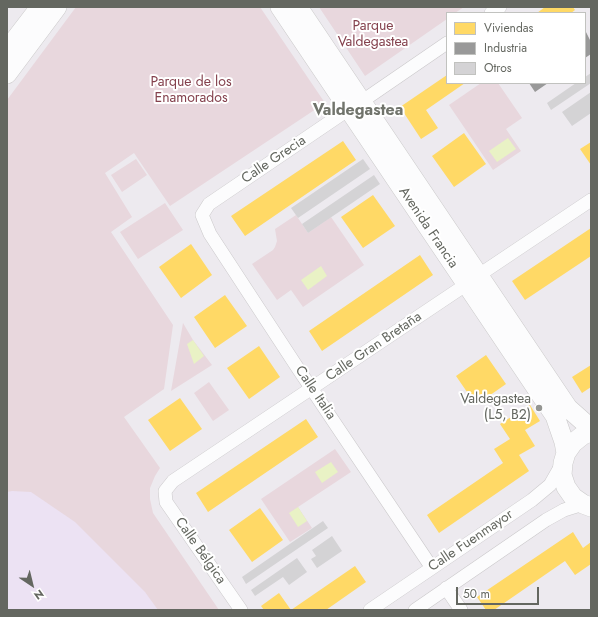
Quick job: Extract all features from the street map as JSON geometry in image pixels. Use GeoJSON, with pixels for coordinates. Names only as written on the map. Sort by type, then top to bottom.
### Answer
{"type":"FeatureCollection","features":[{"type":"Feature","properties":{"kind":"main road"},"geometry":{"type":"LineString","coordinates":[[7,50],[40,7]]}},
{"type":"Feature","properties":{"kind":"main road"},"geometry":{"type":"LineString","coordinates":[[7,74],[57,7]]}},
{"type":"Feature","properties":{"kind":"main road","name":"Avenida Francia"},"geometry":{"type":"LineString","coordinates":[[280,7],[355,105],[473,280],[568,408],[586,424],[591,426]]}},
{"type":"Feature","properties":{"kind":"main road","name":"Avenida Francia"},"geometry":{"type":"LineString","coordinates":[[298,7],[355,105]]}},
{"type":"Feature","properties":{"kind":"main road","name":"Avenida Francia"},"geometry":{"type":"LineString","coordinates":[[473,280],[555,416],[564,442],[562,475],[566,487],[573,497],[587,505]]}},
{"type":"Feature","properties":{"kind":"main road"},"geometry":{"type":"LineString","coordinates":[[564,458],[573,443],[583,435],[591,432]]}},
{"type":"Feature","properties":{"kind":"street","name":"Calle Grecia"},"geometry":{"type":"LineString","coordinates":[[202,215],[209,204],[446,44]]}},
{"type":"Feature","properties":{"kind":"street","name":"Calle Gran Bretaña"},"geometry":{"type":"LineString","coordinates":[[165,491],[173,481],[591,200]]}},
{"type":"Feature","properties":{"kind":"street","name":"Calle Italia"},"geometry":{"type":"LineString","coordinates":[[202,215],[210,234],[432,568]]}},
{"type":"Feature","properties":{"kind":"street","name":"Calle Fuenmayor"},"geometry":{"type":"LineString","coordinates":[[370,610],[532,500],[550,485],[564,458]]}},
{"type":"Feature","properties":{"kind":"street","name":"Calle Bélgica"},"geometry":{"type":"LineString","coordinates":[[165,491],[166,502],[241,610]]}},
{"type":"Feature","properties":{"kind":"street","name":"Calle Fuenmayor"},"geometry":{"type":"LineString","coordinates":[[414,610],[546,520],[564,510],[587,505]]}},
{"type":"Feature","properties":{"kind":"street"},"geometry":{"type":"LineString","coordinates":[[446,588],[460,610]]}},
{"type":"Feature","properties":{"kind":"green space","name":"Parque de los Enamorados"},"geometry":{"type":"Polygon","coordinates":[[[76,7],[260,7],[325,103],[170,206],[134,153],[105,173],[132,217],[111,232],[173,325],[164,389],[124,417],[160,468],[150,488],[150,499],[153,513],[219,610],[7,610],[7,100],[76,7]]]}},
{"type":"Feature","properties":{"kind":"green space","name":"Parque Valdegastea"},"geometry":{"type":"Polygon","coordinates":[[[319,7],[464,7],[456,12],[446,12],[446,20],[365,76],[319,7]]]}},
{"type":"Feature","properties":{"kind":"green space"},"geometry":{"type":"Polygon","coordinates":[[[480,84],[499,84],[522,118],[506,129],[521,151],[493,170],[449,105],[480,84]]]}},
{"type":"Feature","properties":{"kind":"green space"},"geometry":{"type":"Polygon","coordinates":[[[136,159],[147,175],[122,192],[111,175],[136,159]]]}},
{"type":"Feature","properties":{"kind":"green space"},"geometry":{"type":"Polygon","coordinates":[[[165,203],[183,230],[138,259],[120,232],[165,203]]]}},
{"type":"Feature","properties":{"kind":"green space"},"geometry":{"type":"Polygon","coordinates":[[[296,215],[308,233],[331,217],[364,265],[303,307],[291,290],[277,300],[252,264],[273,250],[275,247],[277,241],[275,229],[296,215]]]}},
{"type":"Feature","properties":{"kind":"green space"},"geometry":{"type":"Polygon","coordinates":[[[183,323],[193,340],[212,365],[171,391],[183,323]]]}},
{"type":"Feature","properties":{"kind":"green space"},"geometry":{"type":"Polygon","coordinates":[[[209,382],[229,410],[213,421],[194,393],[209,382]]]}},
{"type":"Feature","properties":{"kind":"green space"},"geometry":{"type":"Polygon","coordinates":[[[335,449],[351,472],[298,507],[312,528],[290,542],[261,499],[335,449]]]}},
{"type":"Feature","properties":{"kind":"sand"},"geometry":{"type":"Polygon","coordinates":[[[7,492],[31,492],[75,522],[145,592],[158,610],[7,610],[7,492]]]}},
{"type":"Feature","properties":{"kind":"shaded area"},"geometry":{"type":"Polygon","coordinates":[[[508,138],[516,149],[497,162],[489,151],[508,138]]]}},
{"type":"Feature","properties":{"kind":"shaded area"},"geometry":{"type":"Polygon","coordinates":[[[321,266],[327,276],[308,290],[301,280],[321,266]]]}},
{"type":"Feature","properties":{"kind":"shaded area"},"geometry":{"type":"Polygon","coordinates":[[[193,340],[204,356],[194,364],[187,344],[193,340]]]}},
{"type":"Feature","properties":{"kind":"shaded area"},"geometry":{"type":"Polygon","coordinates":[[[331,462],[338,472],[322,483],[315,472],[331,462]]]}},
{"type":"Feature","properties":{"kind":"shaded area"},"geometry":{"type":"Polygon","coordinates":[[[298,507],[307,521],[298,527],[289,513],[298,507]]]}},
{"type":"Feature","properties":{"kind":"building: Viviendas"},"geometry":{"type":"Polygon","coordinates":[[[545,7],[573,7],[575,10],[572,12],[538,12],[545,7]]]}},
{"type":"Feature","properties":{"kind":"building: Viviendas"},"geometry":{"type":"Polygon","coordinates":[[[446,76],[446,84],[464,84],[426,110],[438,128],[421,139],[400,107],[446,76]]]}},
{"type":"Feature","properties":{"kind":"building: Viviendas"},"geometry":{"type":"Polygon","coordinates":[[[464,133],[486,164],[454,187],[432,156],[464,133]]]}},
{"type":"Feature","properties":{"kind":"building: Viviendas"},"geometry":{"type":"Polygon","coordinates":[[[343,141],[356,160],[245,236],[231,216],[343,141]]]}},
{"type":"Feature","properties":{"kind":"building: Viviendas"},"geometry":{"type":"Polygon","coordinates":[[[591,142],[591,165],[580,149],[591,142]]]}},
{"type":"Feature","properties":{"kind":"building: Viviendas"},"geometry":{"type":"Polygon","coordinates":[[[373,195],[395,226],[363,248],[341,217],[373,195]]]}},
{"type":"Feature","properties":{"kind":"building: Viviendas"},"geometry":{"type":"Polygon","coordinates":[[[591,228],[591,256],[525,300],[512,281],[591,228]]]}},
{"type":"Feature","properties":{"kind":"building: Viviendas"},"geometry":{"type":"Polygon","coordinates":[[[191,244],[212,275],[181,298],[159,267],[191,244]]]}},
{"type":"Feature","properties":{"kind":"building: Viviendas"},"geometry":{"type":"Polygon","coordinates":[[[420,255],[433,275],[322,351],[309,331],[420,255]]]}},
{"type":"Feature","properties":{"kind":"building: Viviendas"},"geometry":{"type":"Polygon","coordinates":[[[225,295],[247,326],[215,348],[194,317],[225,295]]]}},
{"type":"Feature","properties":{"kind":"building: Viviendas"},"geometry":{"type":"Polygon","coordinates":[[[259,346],[280,377],[249,399],[227,368],[259,346]]]}},
{"type":"Feature","properties":{"kind":"building: Viviendas"},"geometry":{"type":"Polygon","coordinates":[[[486,355],[506,384],[476,405],[456,376],[486,355]]]}},
{"type":"Feature","properties":{"kind":"building: Viviendas"},"geometry":{"type":"Polygon","coordinates":[[[591,365],[591,387],[582,393],[572,377],[591,365]]]}},
{"type":"Feature","properties":{"kind":"building: Viviendas"},"geometry":{"type":"Polygon","coordinates":[[[180,398],[202,429],[170,451],[148,420],[180,398]]]}},
{"type":"Feature","properties":{"kind":"building: Viviendas"},"geometry":{"type":"Polygon","coordinates":[[[530,405],[540,421],[525,430],[535,446],[519,455],[529,471],[439,533],[427,515],[503,463],[494,449],[510,439],[500,424],[530,405]]]}},
{"type":"Feature","properties":{"kind":"building: Viviendas"},"geometry":{"type":"Polygon","coordinates":[[[306,419],[318,437],[208,512],[196,493],[306,419]]]}},
{"type":"Feature","properties":{"kind":"building: Viviendas"},"geometry":{"type":"Polygon","coordinates":[[[260,508],[283,540],[252,562],[229,530],[260,508]]]}},
{"type":"Feature","properties":{"kind":"building: Viviendas"},"geometry":{"type":"Polygon","coordinates":[[[573,532],[583,548],[591,542],[591,564],[575,575],[565,561],[494,610],[486,610],[477,597],[573,532]]]}},
{"type":"Feature","properties":{"kind":"building: Viviendas"},"geometry":{"type":"Polygon","coordinates":[[[355,566],[366,582],[326,610],[291,610],[355,566]]]}},
{"type":"Feature","properties":{"kind":"building: Viviendas"},"geometry":{"type":"Polygon","coordinates":[[[279,593],[291,610],[264,610],[261,606],[279,593]]]}},
{"type":"Feature","properties":{"kind":"building: Industria"},"geometry":{"type":"Polygon","coordinates":[[[586,32],[591,42],[591,54],[586,57],[586,32]]]}},
{"type":"Feature","properties":{"kind":"building: Industria"},"geometry":{"type":"Polygon","coordinates":[[[530,84],[547,84],[535,92],[530,84]]]}},
{"type":"Feature","properties":{"kind":"building: Otros"},"geometry":{"type":"Polygon","coordinates":[[[591,73],[591,83],[551,110],[547,103],[575,84],[586,84],[586,76],[591,73]]]}},
{"type":"Feature","properties":{"kind":"building: Otros"},"geometry":{"type":"Polygon","coordinates":[[[591,92],[591,113],[572,126],[562,112],[591,92]]]}},
{"type":"Feature","properties":{"kind":"building: Otros"},"geometry":{"type":"Polygon","coordinates":[[[363,159],[370,169],[298,218],[291,208],[363,159]]]}},
{"type":"Feature","properties":{"kind":"building: Otros"},"geometry":{"type":"Polygon","coordinates":[[[374,175],[380,184],[308,233],[302,224],[374,175]]]}},
{"type":"Feature","properties":{"kind":"building: Otros"},"geometry":{"type":"Polygon","coordinates":[[[323,521],[328,528],[246,584],[242,577],[323,521]]]}},
{"type":"Feature","properties":{"kind":"building: Otros"},"geometry":{"type":"Polygon","coordinates":[[[332,536],[342,551],[317,568],[311,559],[316,556],[312,550],[332,536]]]}},
{"type":"Feature","properties":{"kind":"building: Otros"},"geometry":{"type":"Polygon","coordinates":[[[297,558],[307,572],[289,585],[283,577],[255,596],[251,590],[297,558]]]}},
{"type":"Feature","properties":{"kind":"place","name":"Valdegastea (L5, B2)"},"geometry":{"type":"Point","coordinates":[539,408]}},
{"type":"Feature","properties":{"kind":"district","name":"Valdegastea"},"geometry":{"type":"Point","coordinates":[358,111]}}]}
